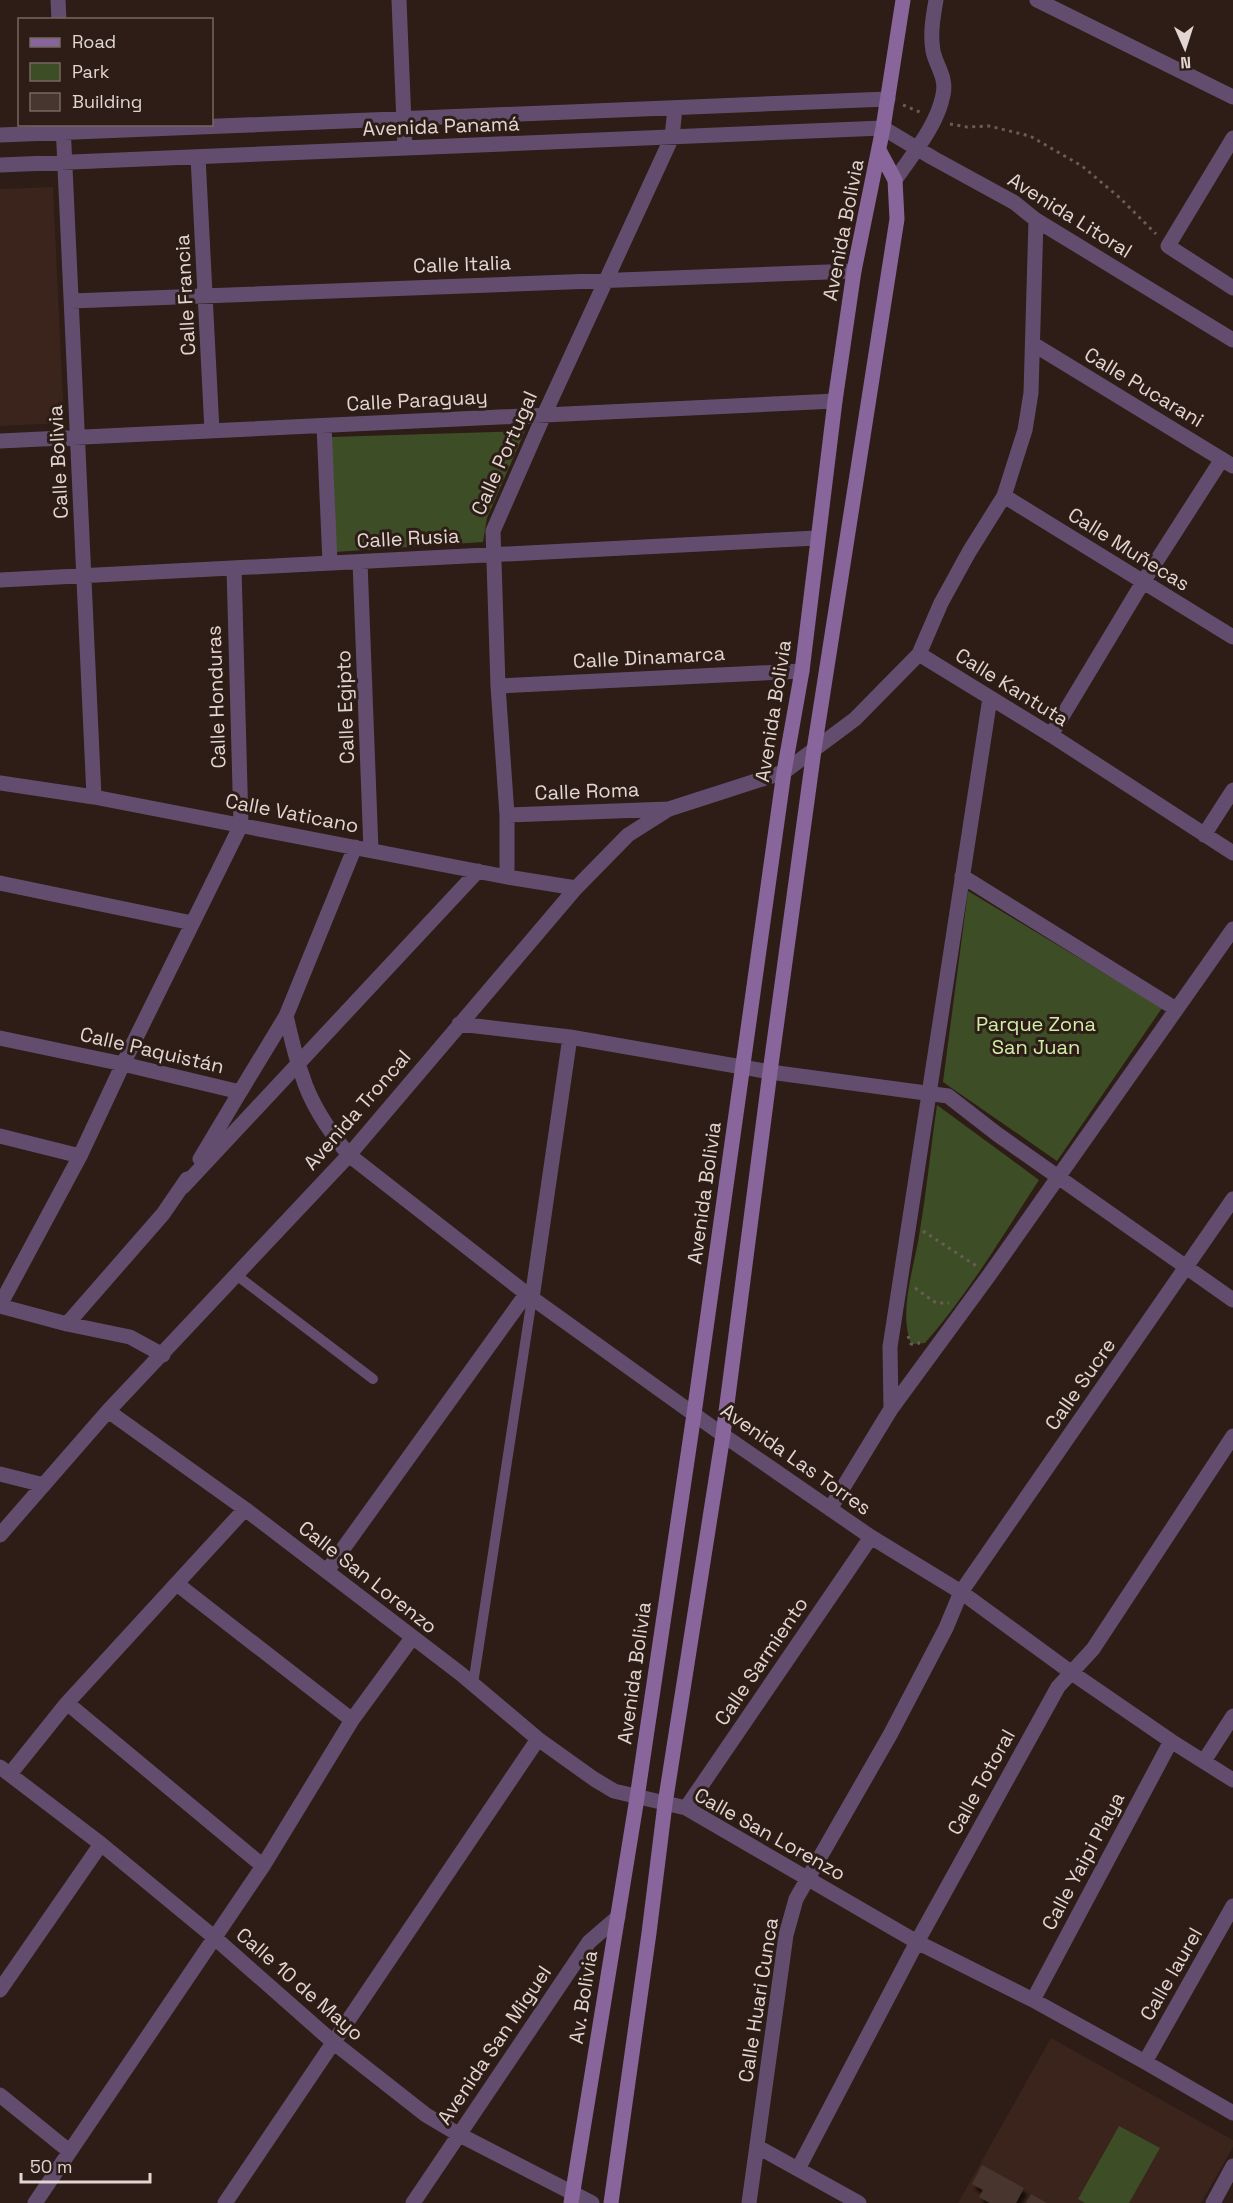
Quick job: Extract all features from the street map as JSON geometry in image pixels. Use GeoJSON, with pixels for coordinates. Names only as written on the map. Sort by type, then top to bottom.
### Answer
{"type":"FeatureCollection","features":[{"type":"Feature","properties":{"kind":"street"},"geometry":{"type":"LineString","coordinates":[[58,0],[58,18]]}},
{"type":"Feature","properties":{"kind":"street"},"geometry":{"type":"LineString","coordinates":[[399,0],[405,148]]}},
{"type":"Feature","properties":{"kind":"street"},"geometry":{"type":"LineString","coordinates":[[879,150],[903,0]]}},
{"type":"Feature","properties":{"kind":"street"},"geometry":{"type":"LineString","coordinates":[[896,180],[934,119],[943,94],[942,70],[933,52],[932,26],[936,0]]}},
{"type":"Feature","properties":{"kind":"street"},"geometry":{"type":"LineString","coordinates":[[1037,0],[1233,97]]}},
{"type":"Feature","properties":{"kind":"street"},"geometry":{"type":"LineString","coordinates":[[213,124],[888,99]]}},
{"type":"Feature","properties":{"kind":"street","name":"Calle Portugal"},"geometry":{"type":"LineString","coordinates":[[507,877],[507,815],[498,686],[493,531],[543,415],[672,137],[675,108]]}},
{"type":"Feature","properties":{"kind":"street"},"geometry":{"type":"LineString","coordinates":[[0,135],[63,128],[131,126]]}},
{"type":"Feature","properties":{"kind":"street","name":"Calle Bolivia"},"geometry":{"type":"LineString","coordinates":[[63,128],[94,797]]}},
{"type":"Feature","properties":{"kind":"street","name":"Avenida Panamá"},"geometry":{"type":"LineString","coordinates":[[0,165],[883,128]]}},
{"type":"Feature","properties":{"kind":"street","name":"Avenida Litoral"},"geometry":{"type":"LineString","coordinates":[[883,128],[1016,203],[1036,220],[1233,340]]}},
{"type":"Feature","properties":{"kind":"street"},"geometry":{"type":"LineString","coordinates":[[1233,138],[1168,246],[1233,288]]}},
{"type":"Feature","properties":{"kind":"street","name":"Avenida Bolivia"},"geometry":{"type":"LineString","coordinates":[[665,1804],[723,1435],[814,750],[897,219],[896,180],[879,150]]}},
{"type":"Feature","properties":{"kind":"street","name":"Avenida Bolivia"},"geometry":{"type":"LineString","coordinates":[[637,1798],[694,1414],[784,772],[802,671],[835,400],[854,271],[879,150]]}},
{"type":"Feature","properties":{"kind":"street","name":"Calle Francia"},"geometry":{"type":"LineString","coordinates":[[198,157],[212,431]]}},
{"type":"Feature","properties":{"kind":"street"},"geometry":{"type":"LineString","coordinates":[[784,772],[855,719],[919,654],[941,603],[1004,496],[1025,430],[1031,393],[1036,220]]}},
{"type":"Feature","properties":{"kind":"street","name":"Calle Italia"},"geometry":{"type":"LineString","coordinates":[[71,300],[854,271]]}},
{"type":"Feature","properties":{"kind":"street","name":"Calle Pucarani"},"geometry":{"type":"LineString","coordinates":[[1033,344],[1228,462]]}},
{"type":"Feature","properties":{"kind":"street","name":"Calle Paraguay"},"geometry":{"type":"LineString","coordinates":[[0,441],[835,400]]}},
{"type":"Feature","properties":{"kind":"street"},"geometry":{"type":"LineString","coordinates":[[324,426],[330,563]]}},
{"type":"Feature","properties":{"kind":"street"},"geometry":{"type":"LineString","coordinates":[[1051,735],[1143,582],[1228,462]]}},
{"type":"Feature","properties":{"kind":"street","name":"Calle Muñecas"},"geometry":{"type":"LineString","coordinates":[[1004,496],[1233,637]]}},
{"type":"Feature","properties":{"kind":"street","name":"Calle Rusia"},"geometry":{"type":"LineString","coordinates":[[0,580],[817,538]]}},
{"type":"Feature","properties":{"kind":"street","name":"Calle Egipto"},"geometry":{"type":"LineString","coordinates":[[360,562],[371,850]]}},
{"type":"Feature","properties":{"kind":"street","name":"Calle Honduras"},"geometry":{"type":"LineString","coordinates":[[234,568],[241,825]]}},
{"type":"Feature","properties":{"kind":"street","name":"Calle Kantuta"},"geometry":{"type":"LineString","coordinates":[[919,654],[1051,735],[1233,853]]}},
{"type":"Feature","properties":{"kind":"street","name":"Calle Dinamarca"},"geometry":{"type":"LineString","coordinates":[[498,686],[802,671]]}},
{"type":"Feature","properties":{"kind":"street"},"geometry":{"type":"LineString","coordinates":[[891,1409],[890,1347],[990,698]]}},
{"type":"Feature","properties":{"kind":"street","name":"Avenida Troncal"},"geometry":{"type":"LineString","coordinates":[[0,1534],[108,1411],[349,1155],[576,888],[628,836],[669,809],[784,772]]}},
{"type":"Feature","properties":{"kind":"street","name":"Calle Vaticano"},"geometry":{"type":"LineString","coordinates":[[0,783],[94,797],[507,877],[576,888]]}},
{"type":"Feature","properties":{"kind":"street"},"geometry":{"type":"LineString","coordinates":[[1204,835],[1233,790]]}},
{"type":"Feature","properties":{"kind":"street","name":"Calle Roma"},"geometry":{"type":"LineString","coordinates":[[507,815],[669,809]]}},
{"type":"Feature","properties":{"kind":"street"},"geometry":{"type":"LineString","coordinates":[[163,1355],[130,1337],[67,1324],[0,1305],[80,1156],[241,825]]}},
{"type":"Feature","properties":{"kind":"street","name":"Calle Paquistán"},"geometry":{"type":"LineString","coordinates":[[0,1038],[240,1092],[286,1016],[355,848]]}},
{"type":"Feature","properties":{"kind":"street"},"geometry":{"type":"LineString","coordinates":[[183,1187],[478,871]]}},
{"type":"Feature","properties":{"kind":"street"},"geometry":{"type":"LineString","coordinates":[[962,876],[1176,1009]]}},
{"type":"Feature","properties":{"kind":"street"},"geometry":{"type":"LineString","coordinates":[[0,883],[192,923]]}},
{"type":"Feature","properties":{"kind":"street"},"geometry":{"type":"LineString","coordinates":[[830,1509],[891,1409],[990,1274],[1233,928]]}},
{"type":"Feature","properties":{"kind":"street","name":"Avenida Las Torres"},"geometry":{"type":"LineString","coordinates":[[286,1016],[298,1063],[315,1107],[349,1155],[529,1296],[723,1435],[872,1537],[961,1592],[1072,1673],[1171,1741],[1233,1780]]}},
{"type":"Feature","properties":{"kind":"street"},"geometry":{"type":"LineString","coordinates":[[459,1023],[570,1036],[770,1072],[948,1096],[1058,1177],[1233,1300]]}},
{"type":"Feature","properties":{"kind":"street"},"geometry":{"type":"LineString","coordinates":[[327,1571],[529,1296],[570,1036]]}},
{"type":"Feature","properties":{"kind":"street"},"geometry":{"type":"LineString","coordinates":[[67,1324],[163,1214],[183,1187],[240,1092]]}},
{"type":"Feature","properties":{"kind":"street"},"geometry":{"type":"LineString","coordinates":[[0,1136],[80,1156]]}},
{"type":"Feature","properties":{"kind":"street","name":"Calle Sucre"},"geometry":{"type":"LineString","coordinates":[[961,1592],[1233,1199]]}},
{"type":"Feature","properties":{"kind":"street","name":"Calle San Lorenzo"},"geometry":{"type":"LineString","coordinates":[[108,1411],[327,1571],[473,1684],[538,1739],[594,1779],[614,1791],[686,1808],[917,1942],[1033,2000],[1233,2113]]}},
{"type":"Feature","properties":{"kind":"street","name":"Calle Totoral"},"geometry":{"type":"LineString","coordinates":[[798,2169],[917,1942],[1058,1686],[1094,1649],[1227,1458],[1233,1436]]}},
{"type":"Feature","properties":{"kind":"street"},"geometry":{"type":"LineString","coordinates":[[0,1474],[44,1485]]}},
{"type":"Feature","properties":{"kind":"street"},"geometry":{"type":"LineString","coordinates":[[5,1771],[245,1509]]}},
{"type":"Feature","properties":{"kind":"street","name":"Calle Sarmiento"},"geometry":{"type":"LineString","coordinates":[[686,1808],[872,1537]]}},
{"type":"Feature","properties":{"kind":"street"},"geometry":{"type":"LineString","coordinates":[[177,1584],[352,1720]]}},
{"type":"Feature","properties":{"kind":"street","name":"Calle Huari Cunca"},"geometry":{"type":"LineString","coordinates":[[749,2203],[786,1935],[796,1899],[890,1735],[946,1628],[961,1592]]}},
{"type":"Feature","properties":{"kind":"street"},"geometry":{"type":"LineString","coordinates":[[35,2203],[263,1866],[352,1720],[412,1638]]}},
{"type":"Feature","properties":{"kind":"street"},"geometry":{"type":"LineString","coordinates":[[67,1703],[263,1866]]}},
{"type":"Feature","properties":{"kind":"street"},"geometry":{"type":"LineString","coordinates":[[1204,1761],[1233,1716]]}},
{"type":"Feature","properties":{"kind":"street"},"geometry":{"type":"LineString","coordinates":[[225,2203],[538,1739]]}},
{"type":"Feature","properties":{"kind":"street","name":"Calle Yaipi Playa"},"geometry":{"type":"LineString","coordinates":[[1033,2000],[1171,1741]]}},
{"type":"Feature","properties":{"kind":"street","name":"Calle 10 de Mayo"},"geometry":{"type":"LineString","coordinates":[[5,1771],[101,1844],[215,1938],[333,2042],[426,2115],[572,2198],[592,2203]]}},
{"type":"Feature","properties":{"kind":"street","name":"Av. Bolivia"},"geometry":{"type":"LineString","coordinates":[[572,2198],[637,1798]]}},
{"type":"Feature","properties":{"kind":"street"},"geometry":{"type":"LineString","coordinates":[[611,2203],[665,1804]]}},
{"type":"Feature","properties":{"kind":"street"},"geometry":{"type":"LineString","coordinates":[[0,1990],[101,1844]]}},
{"type":"Feature","properties":{"kind":"street","name":"Calle laurel"},"geometry":{"type":"LineString","coordinates":[[1145,2062],[1233,1906]]}},
{"type":"Feature","properties":{"kind":"street","name":"Avenida San Miguel"},"geometry":{"type":"LineString","coordinates":[[412,2203],[589,1942],[618,1917]]}},
{"type":"Feature","properties":{"kind":"street"},"geometry":{"type":"LineString","coordinates":[[0,2095],[69,2151]]}},
{"type":"Feature","properties":{"kind":"street"},"geometry":{"type":"LineString","coordinates":[[758,2147],[859,2203]]}},
{"type":"Feature","properties":{"kind":"street"},"geometry":{"type":"LineString","coordinates":[[1213,2203],[1233,2166]]}},
{"type":"Feature","properties":{"kind":"lane"},"geometry":{"type":"LineString","coordinates":[[235,1274],[373,1379]]}},
{"type":"Feature","properties":{"kind":"lane"},"geometry":{"type":"LineString","coordinates":[[473,1684],[529,1296]]}},
{"type":"Feature","properties":{"kind":"path"},"geometry":{"type":"LineString","coordinates":[[888,99],[934,119],[967,127],[989,126],[1030,136],[1082,166],[1120,198],[1168,246]]}},
{"type":"Feature","properties":{"kind":"path"},"geometry":{"type":"LineString","coordinates":[[918,1240],[920,1229],[990,1274]]}},
{"type":"Feature","properties":{"kind":"path"},"geometry":{"type":"LineString","coordinates":[[900,1278],[936,1303],[957,1303]]}},
{"type":"Feature","properties":{"kind":"path"},"geometry":{"type":"LineString","coordinates":[[905,1328],[911,1344],[926,1342]]}},
{"type":"Feature","properties":{"kind":"shaded area"},"geometry":{"type":"Polygon","coordinates":[[[53,187],[64,423],[0,426],[0,189],[53,187]]]}},
{"type":"Feature","properties":{"kind":"shaded area"},"geometry":{"type":"Polygon","coordinates":[[[1051,2038],[1233,2140],[1233,2147],[1201,2203],[958,2203],[1051,2038]]]}},
{"type":"Feature","properties":{"kind":"green space"},"geometry":{"type":"Polygon","coordinates":[[[525,431],[487,518],[483,542],[335,552],[331,437],[525,431]]]}},
{"type":"Feature","properties":{"kind":"green space","name":"Parque Zona San Juan"},"geometry":{"type":"Polygon","coordinates":[[[968,891],[1162,1008],[1057,1161],[943,1082],[968,891]]]}},
{"type":"Feature","properties":{"kind":"green space"},"geometry":{"type":"Polygon","coordinates":[[[937,1105],[1039,1180],[985,1263],[941,1324],[925,1343],[911,1344],[907,1331],[907,1302],[918,1244],[937,1105]]]}},
{"type":"Feature","properties":{"kind":"green space"},"geometry":{"type":"Polygon","coordinates":[[[1119,2126],[1160,2148],[1129,2203],[1085,2203],[1078,2199],[1119,2126]]]}},
{"type":"Feature","properties":{"kind":"building"},"geometry":{"type":"Polygon","coordinates":[[[982,2165],[1024,2188],[1016,2203],[990,2203],[979,2197],[983,2190],[972,2184],[982,2165]]]}},
{"type":"Feature","properties":{"kind":"building"},"geometry":{"type":"Polygon","coordinates":[[[1031,2194],[1047,2203],[1026,2203],[1031,2194]]]}}]}
